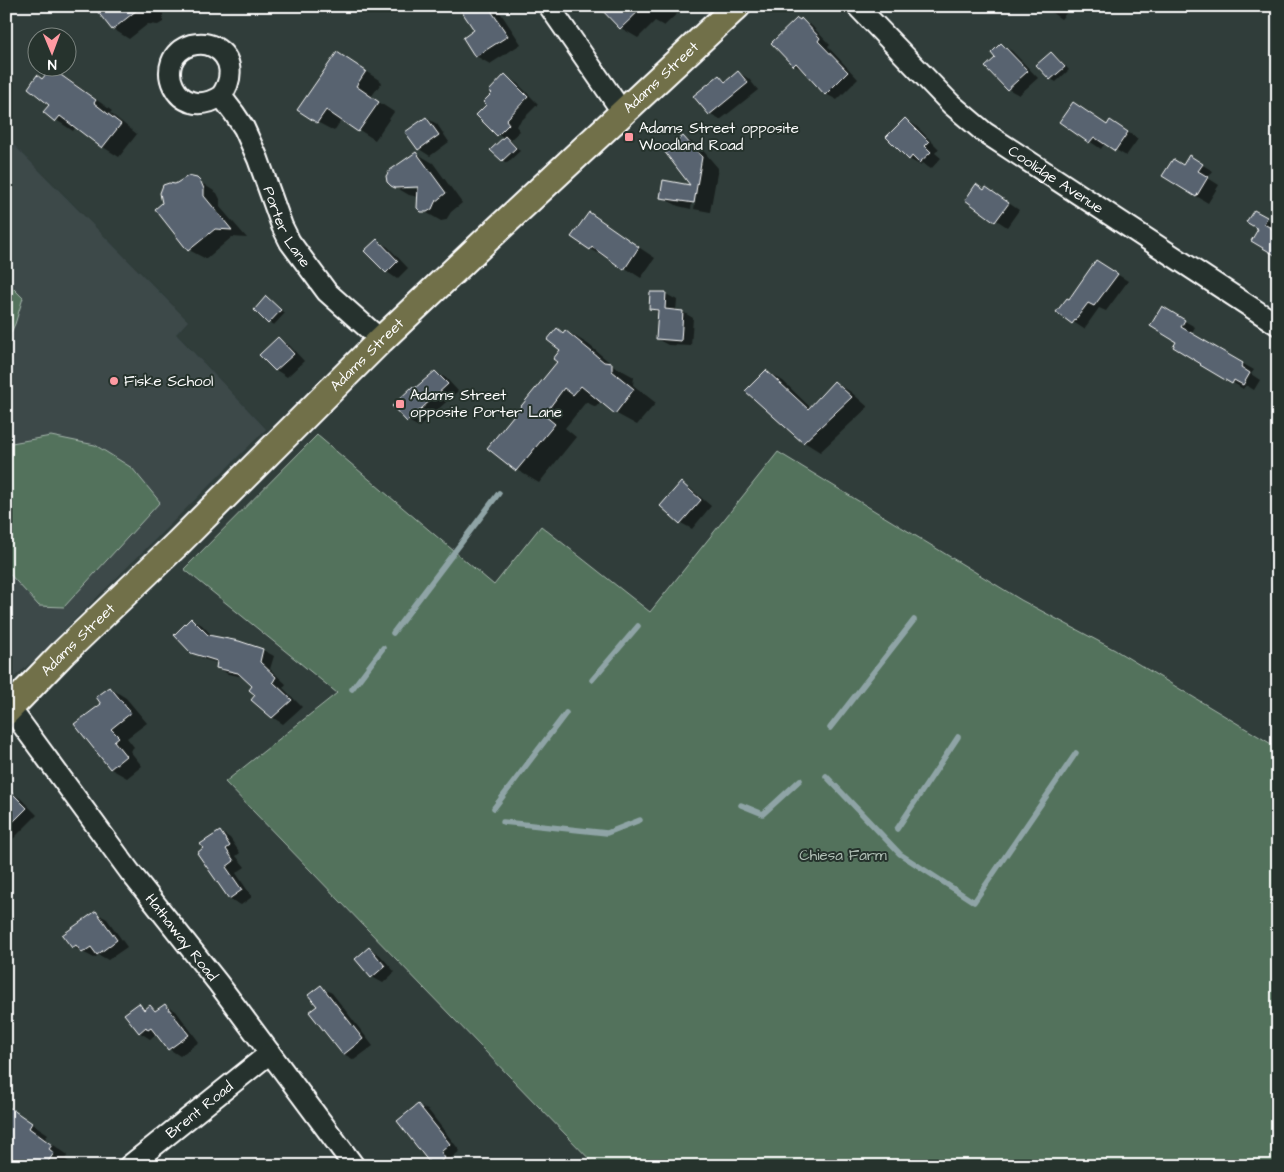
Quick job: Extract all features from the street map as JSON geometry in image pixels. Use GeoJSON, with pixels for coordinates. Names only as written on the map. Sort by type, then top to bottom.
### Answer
{"type":"FeatureCollection","features":[{"type":"Feature","properties":{"kind":"main road","name":"Adams Street"},"geometry":{"type":"LineString","coordinates":[[8,710],[62,654],[177,544],[381,340],[737,6]]}},
{"type":"Feature","properties":{"kind":"street"},"geometry":{"type":"LineString","coordinates":[[550,6],[623,113]]}},
{"type":"Feature","properties":{"kind":"street","name":"Coolidge Avenue"},"geometry":{"type":"LineString","coordinates":[[857,6],[951,104],[984,132],[1278,325]]}},
{"type":"Feature","properties":{"kind":"street","name":"Porter Lane"},"geometry":{"type":"LineString","coordinates":[[221,96],[244,128],[290,242],[327,292],[381,340]]}},
{"type":"Feature","properties":{"kind":"street","name":"Hathaway Road"},"geometry":{"type":"LineString","coordinates":[[8,710],[354,1166]]}},
{"type":"Feature","properties":{"kind":"street","name":"Brent Road"},"geometry":{"type":"LineString","coordinates":[[128,1166],[270,1053]]}},
{"type":"Feature","properties":{"kind":"shaded area","name":"Fiske School"},"geometry":{"type":"Polygon","coordinates":[[[6,137],[188,321],[176,334],[266,429],[33,661],[6,684],[6,137]]]}},
{"type":"Feature","properties":{"kind":"green space"},"geometry":{"type":"Polygon","coordinates":[[[6,281],[23,298],[15,324],[6,343],[6,281]]]}},
{"type":"Feature","properties":{"kind":"green space","name":"Chiesa Farm"},"geometry":{"type":"Polygon","coordinates":[[[317,435],[494,585],[541,526],[650,612],[778,452],[1021,600],[1115,650],[1278,748],[1278,1166],[596,1166],[225,782],[337,693],[184,569],[317,435]]]}},
{"type":"Feature","properties":{"kind":"green space"},"geometry":{"type":"Polygon","coordinates":[[[51,436],[95,445],[132,468],[160,502],[64,607],[39,606],[6,570],[6,444],[51,436]]]}},
{"type":"Feature","properties":{"kind":"building"},"geometry":{"type":"Polygon","coordinates":[[[93,6],[142,6],[112,30],[93,6]]]}},
{"type":"Feature","properties":{"kind":"building"},"geometry":{"type":"Polygon","coordinates":[[[458,6],[488,6],[508,36],[475,57],[463,38],[474,30],[458,6]]]}},
{"type":"Feature","properties":{"kind":"building"},"geometry":{"type":"Polygon","coordinates":[[[598,6],[644,6],[620,29],[598,6]]]}},
{"type":"Feature","properties":{"kind":"building"},"geometry":{"type":"Polygon","coordinates":[[[797,18],[800,20],[801,18],[820,38],[818,41],[848,72],[825,95],[796,63],[793,66],[771,43],[797,18]]]}},
{"type":"Feature","properties":{"kind":"building"},"geometry":{"type":"Polygon","coordinates":[[[1001,43],[1028,71],[1007,90],[985,67],[995,58],[991,53],[1001,43]]]}},
{"type":"Feature","properties":{"kind":"building"},"geometry":{"type":"Polygon","coordinates":[[[337,52],[366,71],[356,86],[379,102],[358,132],[326,110],[317,123],[297,110],[337,52]]]}},
{"type":"Feature","properties":{"kind":"building"},"geometry":{"type":"Polygon","coordinates":[[[1051,52],[1065,67],[1050,80],[1036,65],[1051,52]]]}},
{"type":"Feature","properties":{"kind":"building"},"geometry":{"type":"Polygon","coordinates":[[[738,71],[748,83],[709,115],[693,96],[719,75],[725,82],[738,71]]]}},
{"type":"Feature","properties":{"kind":"building"},"geometry":{"type":"Polygon","coordinates":[[[505,74],[528,97],[506,120],[509,124],[497,136],[476,115],[486,105],[483,102],[492,93],[489,91],[505,74]]]}},
{"type":"Feature","properties":{"kind":"building"},"geometry":{"type":"Polygon","coordinates":[[[35,78],[65,78],[96,100],[94,103],[121,124],[102,148],[60,116],[55,122],[43,112],[49,105],[28,88],[35,78]]]}},
{"type":"Feature","properties":{"kind":"building"},"geometry":{"type":"Polygon","coordinates":[[[1073,102],[1107,125],[1110,120],[1128,132],[1115,151],[1094,137],[1089,143],[1059,122],[1073,102]]]}},
{"type":"Feature","properties":{"kind":"building"},"geometry":{"type":"Polygon","coordinates":[[[426,117],[439,135],[418,150],[405,132],[426,117]]]}},
{"type":"Feature","properties":{"kind":"building"},"geometry":{"type":"Polygon","coordinates":[[[905,118],[929,142],[925,146],[931,152],[919,163],[912,156],[909,160],[886,137],[905,118]]]}},
{"type":"Feature","properties":{"kind":"building"},"geometry":{"type":"Polygon","coordinates":[[[505,136],[516,148],[502,161],[490,150],[505,136]]]}},
{"type":"Feature","properties":{"kind":"building"},"geometry":{"type":"Polygon","coordinates":[[[683,136],[702,157],[694,203],[660,198],[663,180],[690,185],[664,151],[683,136]]]}},
{"type":"Feature","properties":{"kind":"building"},"geometry":{"type":"Polygon","coordinates":[[[416,152],[446,193],[427,212],[421,212],[417,208],[418,187],[395,188],[387,182],[386,176],[390,170],[416,152]]]}},
{"type":"Feature","properties":{"kind":"building"},"geometry":{"type":"Polygon","coordinates":[[[1189,155],[1203,164],[1198,171],[1208,177],[1196,197],[1162,176],[1173,159],[1183,165],[1189,155]]]}},
{"type":"Feature","properties":{"kind":"building"},"geometry":{"type":"Polygon","coordinates":[[[188,176],[197,178],[201,182],[204,196],[232,230],[215,229],[188,251],[155,209],[162,203],[160,193],[163,185],[175,184],[188,176]]]}},
{"type":"Feature","properties":{"kind":"building"},"geometry":{"type":"Polygon","coordinates":[[[976,184],[984,190],[986,187],[1009,203],[995,222],[965,200],[976,184]]]}},
{"type":"Feature","properties":{"kind":"building"},"geometry":{"type":"Polygon","coordinates":[[[1254,210],[1267,217],[1264,224],[1278,232],[1278,257],[1251,241],[1258,229],[1246,222],[1254,210]]]}},
{"type":"Feature","properties":{"kind":"building"},"geometry":{"type":"Polygon","coordinates":[[[589,212],[639,247],[624,270],[592,247],[590,250],[571,237],[589,212]]]}},
{"type":"Feature","properties":{"kind":"building"},"geometry":{"type":"Polygon","coordinates":[[[377,239],[398,261],[386,273],[364,251],[377,239]]]}},
{"type":"Feature","properties":{"kind":"building"},"geometry":{"type":"Polygon","coordinates":[[[1096,260],[1118,274],[1094,306],[1088,303],[1072,324],[1056,312],[1067,298],[1069,299],[1096,260]]]}},
{"type":"Feature","properties":{"kind":"building"},"geometry":{"type":"Polygon","coordinates":[[[650,292],[666,292],[665,309],[683,311],[681,341],[656,339],[658,310],[649,309],[650,292]]]}},
{"type":"Feature","properties":{"kind":"building"},"geometry":{"type":"Polygon","coordinates":[[[266,296],[281,310],[268,324],[254,310],[266,296]]]}},
{"type":"Feature","properties":{"kind":"building"},"geometry":{"type":"Polygon","coordinates":[[[1162,306],[1185,320],[1181,327],[1243,363],[1241,367],[1250,373],[1243,385],[1234,380],[1232,384],[1200,365],[1173,347],[1176,342],[1150,326],[1162,306]]]}},
{"type":"Feature","properties":{"kind":"building"},"geometry":{"type":"Polygon","coordinates":[[[557,328],[563,333],[565,330],[604,362],[612,363],[612,371],[634,389],[615,414],[581,386],[573,395],[564,388],[544,415],[555,424],[516,471],[487,448],[557,362],[553,359],[560,350],[547,340],[557,328]]]}},
{"type":"Feature","properties":{"kind":"building"},"geometry":{"type":"Polygon","coordinates":[[[278,337],[294,354],[275,371],[259,355],[278,337]]]}},
{"type":"Feature","properties":{"kind":"building"},"geometry":{"type":"Polygon","coordinates":[[[766,370],[808,409],[834,381],[852,397],[803,443],[745,391],[766,370]]]}},
{"type":"Feature","properties":{"kind":"building"},"geometry":{"type":"Polygon","coordinates":[[[435,371],[448,384],[407,422],[392,406],[413,386],[415,388],[435,371]]]}},
{"type":"Feature","properties":{"kind":"building"},"geometry":{"type":"Polygon","coordinates":[[[681,482],[701,500],[680,524],[660,506],[681,482]]]}},
{"type":"Feature","properties":{"kind":"building"},"geometry":{"type":"Polygon","coordinates":[[[191,618],[208,635],[239,641],[263,649],[260,662],[276,677],[273,682],[292,700],[272,718],[251,700],[255,695],[249,690],[252,686],[238,673],[216,668],[217,661],[191,653],[174,635],[191,618]]]}},
{"type":"Feature","properties":{"kind":"building"},"geometry":{"type":"Polygon","coordinates":[[[110,687],[131,713],[111,729],[119,737],[114,741],[126,756],[110,769],[74,724],[101,704],[96,697],[110,687]]]}},
{"type":"Feature","properties":{"kind":"building"},"geometry":{"type":"Polygon","coordinates":[[[6,787],[27,808],[6,829],[6,787]]]}},
{"type":"Feature","properties":{"kind":"building"},"geometry":{"type":"Polygon","coordinates":[[[220,831],[230,846],[226,849],[234,861],[226,867],[242,890],[229,899],[197,853],[203,848],[200,844],[220,831]]]}},
{"type":"Feature","properties":{"kind":"building"},"geometry":{"type":"Polygon","coordinates":[[[96,911],[117,940],[97,955],[91,947],[82,953],[76,945],[72,948],[62,935],[96,911]]]}},
{"type":"Feature","properties":{"kind":"building"},"geometry":{"type":"Polygon","coordinates":[[[369,947],[385,966],[371,978],[355,959],[369,947]]]}},
{"type":"Feature","properties":{"kind":"building"},"geometry":{"type":"Polygon","coordinates":[[[321,985],[363,1039],[343,1055],[309,1012],[317,1006],[308,995],[321,985]]]}},
{"type":"Feature","properties":{"kind":"building"},"geometry":{"type":"Polygon","coordinates":[[[139,1003],[144,1010],[150,1005],[155,1011],[165,1004],[189,1035],[168,1050],[151,1028],[148,1030],[146,1027],[139,1033],[124,1014],[139,1003]]]}},
{"type":"Feature","properties":{"kind":"building"},"geometry":{"type":"Polygon","coordinates":[[[418,1104],[450,1144],[441,1152],[445,1158],[435,1166],[432,1166],[397,1121],[418,1104]]]}},
{"type":"Feature","properties":{"kind":"building"},"geometry":{"type":"Polygon","coordinates":[[[6,1105],[32,1123],[29,1128],[52,1145],[49,1149],[54,1153],[45,1166],[6,1166],[6,1105]]]}},
{"type":"Feature","properties":{"kind":"waterway"},"geometry":{"type":"LineString","coordinates":[[393,633],[499,493]]}},
{"type":"Feature","properties":{"kind":"waterway"},"geometry":{"type":"LineString","coordinates":[[830,728],[914,620]]}},
{"type":"Feature","properties":{"kind":"waterway"},"geometry":{"type":"LineString","coordinates":[[592,680],[638,626]]}},
{"type":"Feature","properties":{"kind":"waterway"},"geometry":{"type":"LineString","coordinates":[[352,689],[383,648]]}},
{"type":"Feature","properties":{"kind":"waterway"},"geometry":{"type":"LineString","coordinates":[[494,808],[566,713]]}},
{"type":"Feature","properties":{"kind":"waterway"},"geometry":{"type":"LineString","coordinates":[[897,829],[958,737]]}},
{"type":"Feature","properties":{"kind":"waterway"},"geometry":{"type":"LineString","coordinates":[[826,776],[900,854],[974,902],[1076,753]]}},
{"type":"Feature","properties":{"kind":"waterway"},"geometry":{"type":"LineString","coordinates":[[741,805],[763,814],[800,780]]}},
{"type":"Feature","properties":{"kind":"waterway"},"geometry":{"type":"LineString","coordinates":[[503,822],[607,833],[640,820]]}},
{"type":"Feature","properties":{"kind":"place","name":"Adams Street opposite Woodland Road"},"geometry":{"type":"Point","coordinates":[629,137]}},
{"type":"Feature","properties":{"kind":"place","name":"Fiske School"},"geometry":{"type":"Point","coordinates":[114,381]}},
{"type":"Feature","properties":{"kind":"place","name":"Adams Street opposite Porter Lane"},"geometry":{"type":"Point","coordinates":[400,404]}}]}
